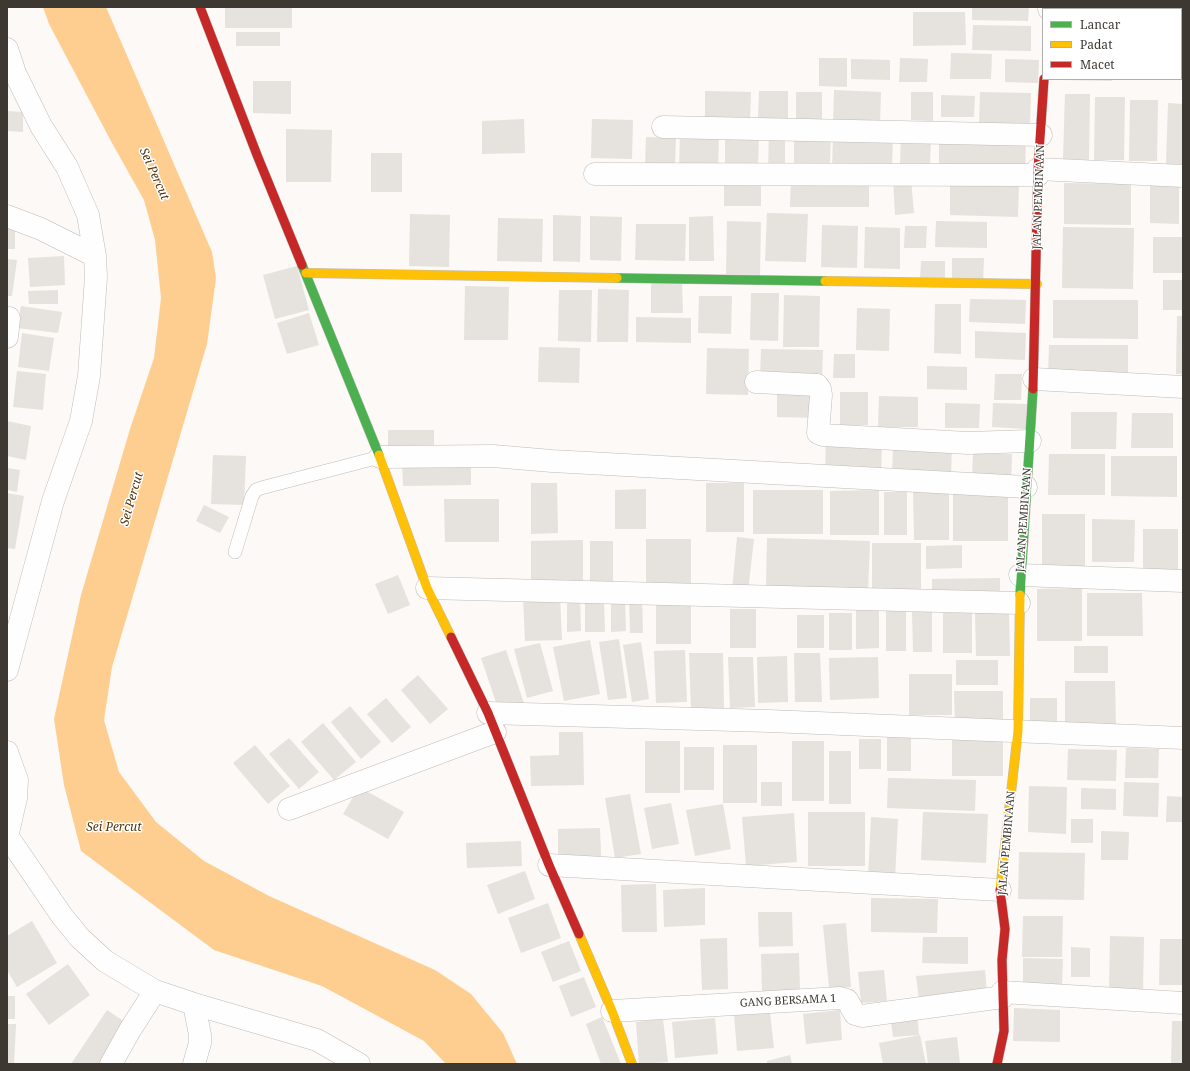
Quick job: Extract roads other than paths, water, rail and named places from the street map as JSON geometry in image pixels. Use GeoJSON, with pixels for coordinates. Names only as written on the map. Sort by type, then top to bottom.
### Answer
{"type":"FeatureCollection","features":[{"type":"Feature","properties":{"kind":"street"},"geometry":{"type":"LineString","coordinates":[[200,7],[257,155],[380,457],[427,588],[492,723],[549,865],[612,1011],[632,1064]]}},
{"type":"Feature","properties":{"kind":"street"},"geometry":{"type":"LineString","coordinates":[[7,49],[15,73],[41,126],[67,167],[88,215],[95,256],[96,277],[90,369],[81,420],[15,611],[7,670]]}},
{"type":"Feature","properties":{"kind":"street","name":"JALAN PEMBINAAN"},"geometry":{"type":"LineString","coordinates":[[997,1064],[1004,1031],[1002,960],[1005,929],[1000,890],[1018,731],[1020,575],[1034,379],[1038,172],[1044,80]]}},
{"type":"Feature","properties":{"kind":"street"},"geometry":{"type":"LineString","coordinates":[[663,127],[1041,134]]}},
{"type":"Feature","properties":{"kind":"street"},"geometry":{"type":"LineString","coordinates":[[594,174],[1038,172],[1183,176]]}},
{"type":"Feature","properties":{"kind":"street"},"geometry":{"type":"LineString","coordinates":[[7,216],[41,229],[95,256]]}},
{"type":"Feature","properties":{"kind":"street"},"geometry":{"type":"LineString","coordinates":[[306,273],[1037,284]]}},
{"type":"Feature","properties":{"kind":"street"},"geometry":{"type":"LineString","coordinates":[[1034,379],[1183,387]]}},
{"type":"Feature","properties":{"kind":"street"},"geometry":{"type":"LineString","coordinates":[[756,382],[817,385],[820,389],[821,395],[818,433],[823,435],[968,443],[1030,441]]}},
{"type":"Feature","properties":{"kind":"street"},"geometry":{"type":"LineString","coordinates":[[380,457],[493,456],[552,461],[1026,487]]}},
{"type":"Feature","properties":{"kind":"street"},"geometry":{"type":"LineString","coordinates":[[1020,575],[1183,581]]}},
{"type":"Feature","properties":{"kind":"street"},"geometry":{"type":"LineString","coordinates":[[427,588],[1019,603]]}},
{"type":"Feature","properties":{"kind":"street"},"geometry":{"type":"LineString","coordinates":[[289,809],[492,723],[769,721],[1183,738]]}},
{"type":"Feature","properties":{"kind":"street"},"geometry":{"type":"LineString","coordinates":[[7,752],[17,780],[16,798],[7,837],[62,916],[80,938],[105,961],[155,991],[194,1004],[318,1040],[359,1064]]}},
{"type":"Feature","properties":{"kind":"street"},"geometry":{"type":"LineString","coordinates":[[549,865],[1000,890]]}},
{"type":"Feature","properties":{"kind":"street"},"geometry":{"type":"LineString","coordinates":[[111,1064],[130,1030],[155,991]]}},
{"type":"Feature","properties":{"kind":"street","name":"GANG BERSAMA 1"},"geometry":{"type":"LineString","coordinates":[[612,1011],[840,998],[847,1000],[855,1014],[862,1016],[1002,994],[1183,1003]]}},
{"type":"Feature","properties":{"kind":"street"},"geometry":{"type":"LineString","coordinates":[[194,1004],[200,1035],[200,1043],[194,1064]]}},
{"type":"Feature","properties":{"kind":"lane"},"geometry":{"type":"LineString","coordinates":[[235,552],[252,496],[256,490],[380,457]]}},
{"type":"Feature","properties":{"kind":"water","name":"Sei Percut"},"geometry":{"type":"Polygon","coordinates":[[[43,7],[106,7],[212,252],[216,278],[207,344],[112,667],[104,720],[119,772],[156,822],[204,861],[269,896],[435,970],[471,994],[503,1033],[517,1064],[446,1064],[424,1041],[322,986],[214,950],[81,851],[64,785],[54,719],[81,595],[130,429],[154,358],[161,298],[155,240],[144,200],[49,24],[43,7]]]}}]}
